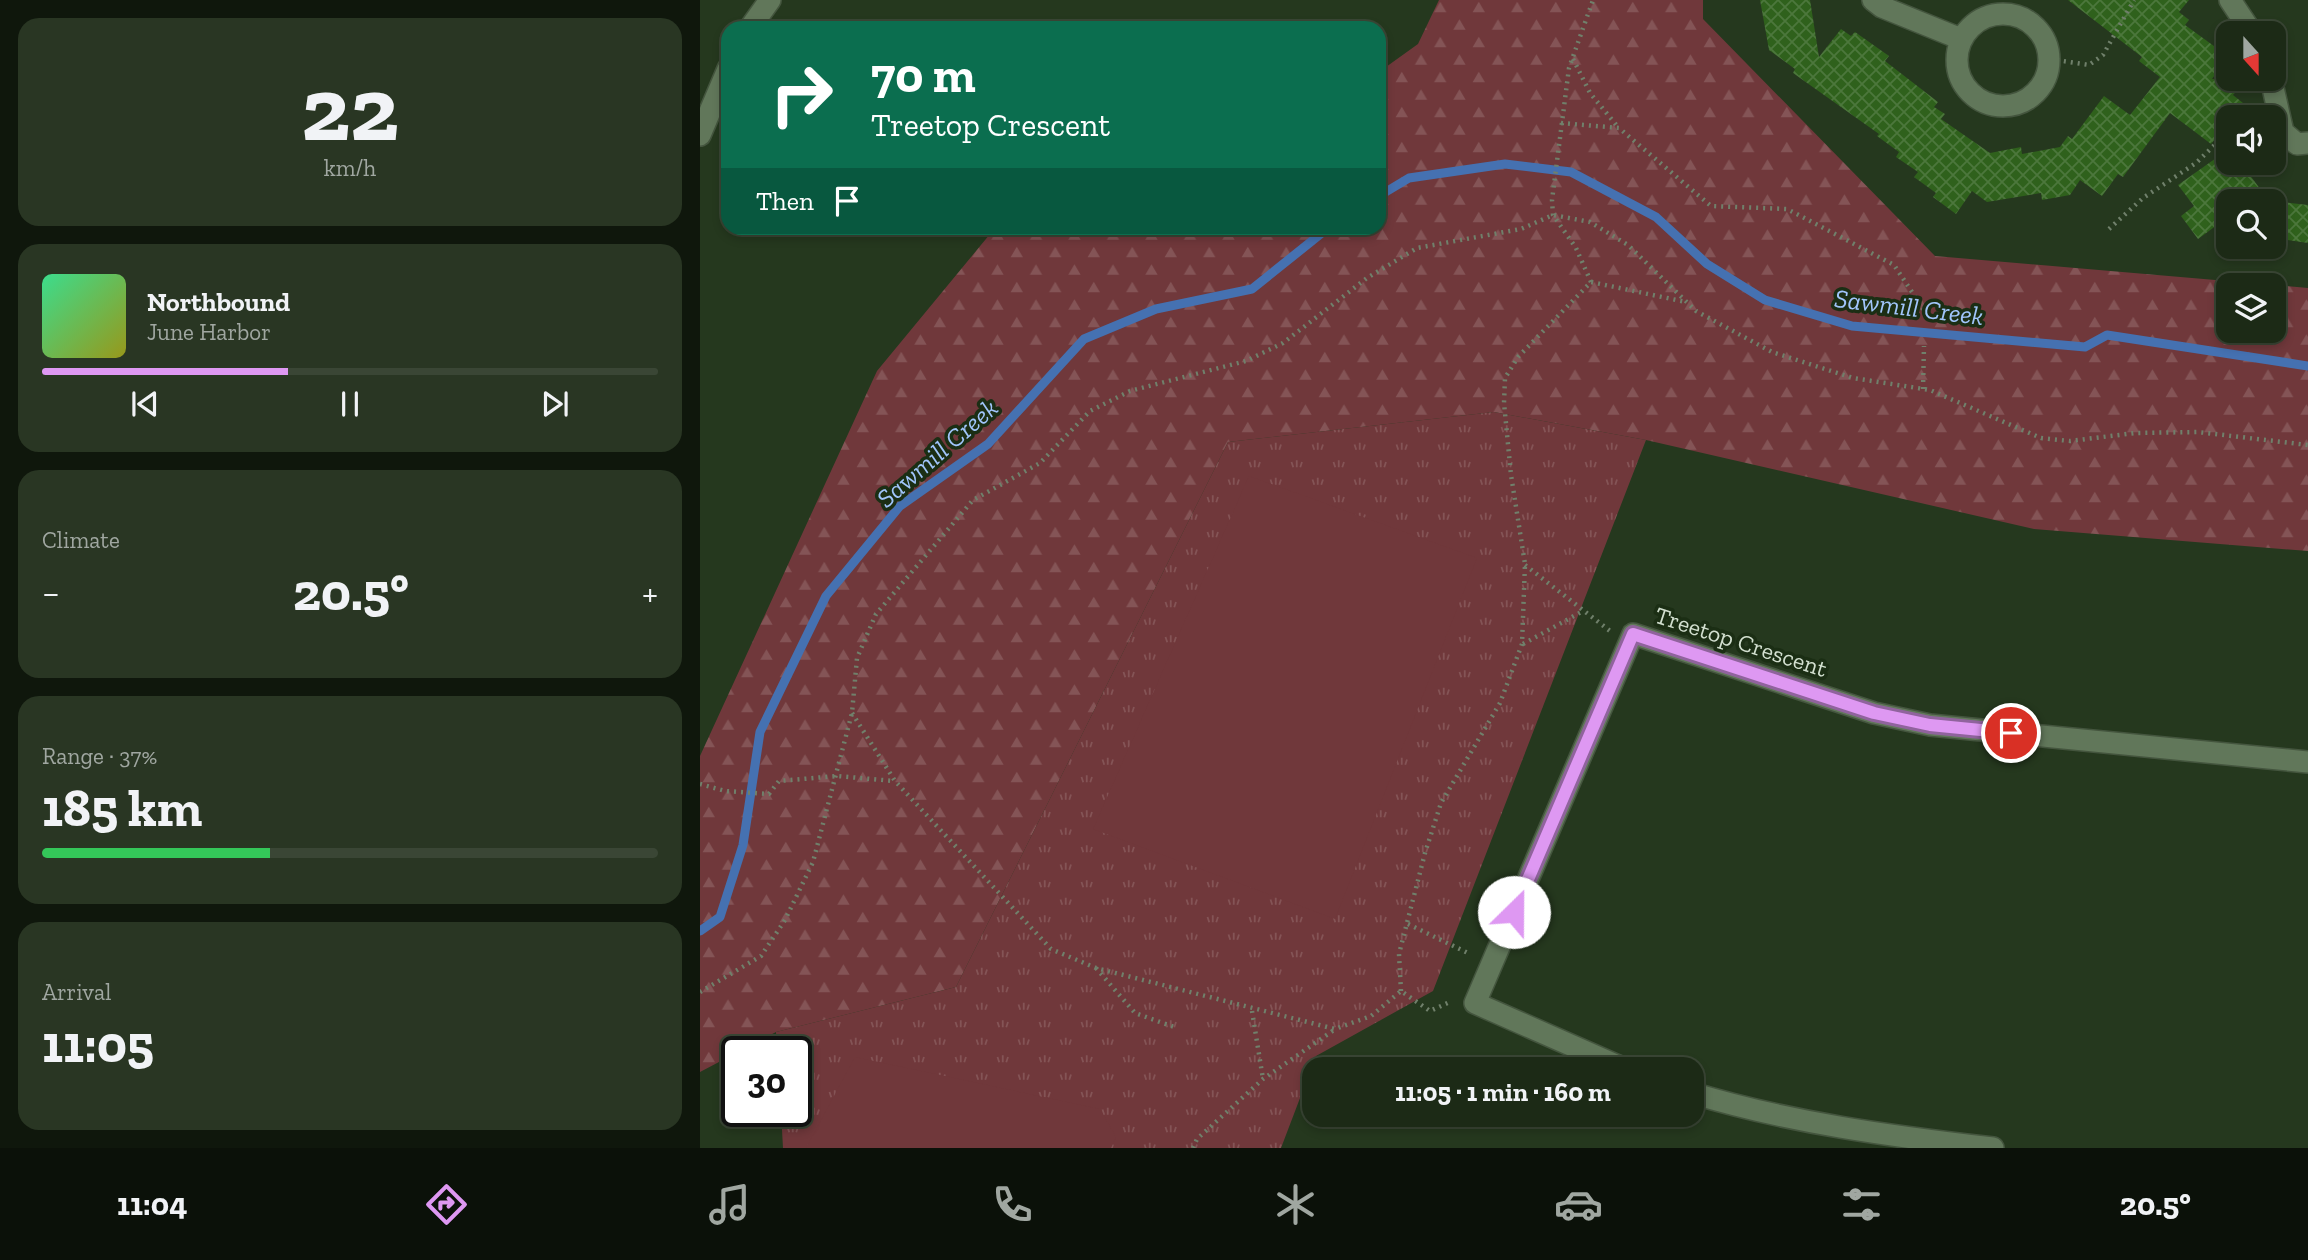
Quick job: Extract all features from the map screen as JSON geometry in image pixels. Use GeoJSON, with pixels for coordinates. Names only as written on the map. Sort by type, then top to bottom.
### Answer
{"type":"FeatureCollection","features":[{"type":"Feature","properties":{"kind":"street"},"geometry":{"type":"LineString","coordinates":[[755,21],[770,0]]}},
{"type":"Feature","properties":{"kind":"street"},"geometry":{"type":"LineString","coordinates":[[1873,0],[1882,7],[1961,39]]}},
{"type":"Feature","properties":{"kind":"street"},"geometry":{"type":"LineString","coordinates":[[2230,0],[2244,21]]}},
{"type":"Feature","properties":{"kind":"street"},"geometry":{"type":"LineString","coordinates":[[1993,14],[2013,14],[2032,23],[2045,39],[2050,59],[2046,79],[2033,96],[2014,106],[1993,106],[1974,97],[1961,80],[1957,60],[1961,39],[1974,23],[1993,14]]}},
{"type":"Feature","properties":{"kind":"street"},"geometry":{"type":"LineString","coordinates":[[700,135],[721,86]]}},
{"type":"Feature","properties":{"kind":"street"},"geometry":{"type":"LineString","coordinates":[[2273,91],[2283,132],[2297,144],[2308,143]]}},
{"type":"Feature","properties":{"kind":"street","name":"Treetop Crescent"},"geometry":{"type":"LineString","coordinates":[[1481,988],[1633,634],[1874,713],[1930,725],[2308,762]]}},
{"type":"Feature","properties":{"kind":"street"},"geometry":{"type":"LineString","coordinates":[[1481,988],[1475,1003],[1598,1057]]}},
{"type":"Feature","properties":{"kind":"street"},"geometry":{"type":"LineString","coordinates":[[1704,1097],[1756,1113],[1856,1132],[1993,1148]]}},
{"type":"Feature","properties":{"kind":"path"},"geometry":{"type":"LineString","coordinates":[[1591,282],[1576,248],[1553,215],[1552,200],[1559,134],[1572,58],[1593,0]]}},
{"type":"Feature","properties":{"kind":"path"},"geometry":{"type":"LineString","coordinates":[[2050,59],[2089,65],[2103,55],[2134,0]]}},
{"type":"Feature","properties":{"kind":"path"},"geometry":{"type":"LineString","coordinates":[[1572,58],[1590,93],[1619,128],[1712,206],[1787,209],[1894,265],[1926,313]]}},
{"type":"Feature","properties":{"kind":"path"},"geometry":{"type":"LineString","coordinates":[[1561,124],[1619,128]]}},
{"type":"Feature","properties":{"kind":"path"},"geometry":{"type":"LineString","coordinates":[[2109,229],[2143,198],[2196,163],[2216,144]]}},
{"type":"Feature","properties":{"kind":"path"},"geometry":{"type":"LineString","coordinates":[[700,992],[761,956],[785,920],[813,862],[852,713],[857,658],[876,614],[973,500],[1040,463],[1090,411],[1129,391],[1246,361],[1270,349],[1367,278],[1417,248],[1521,229],[1553,215],[1590,222],[1628,245],[1696,311],[1772,352],[1853,378],[1923,389],[2041,438],[2070,441],[2135,433],[2199,432],[2308,445]]}},
{"type":"Feature","properties":{"kind":"path"},"geometry":{"type":"LineString","coordinates":[[1591,282],[1687,303]]}},
{"type":"Feature","properties":{"kind":"path"},"geometry":{"type":"LineString","coordinates":[[1401,991],[1399,954],[1441,803],[1500,703],[1522,644],[1525,564],[1511,475],[1504,403],[1505,378],[1518,357],[1591,282]]}},
{"type":"Feature","properties":{"kind":"path"},"geometry":{"type":"LineString","coordinates":[[1923,389],[1924,346]]}},
{"type":"Feature","properties":{"kind":"path"},"geometry":{"type":"LineString","coordinates":[[1525,564],[1628,645]]}},
{"type":"Feature","properties":{"kind":"path"},"geometry":{"type":"LineString","coordinates":[[1522,644],[1583,611]]}},
{"type":"Feature","properties":{"kind":"path"},"geometry":{"type":"LineString","coordinates":[[852,713],[895,781],[1051,949],[1096,968],[1252,1010],[1335,1029]]}},
{"type":"Feature","properties":{"kind":"path"},"geometry":{"type":"LineString","coordinates":[[700,784],[725,792],[769,794],[779,781],[837,776],[895,781]]}},
{"type":"Feature","properties":{"kind":"path"},"geometry":{"type":"LineString","coordinates":[[1408,924],[1490,967]]}},
{"type":"Feature","properties":{"kind":"path"},"geometry":{"type":"LineString","coordinates":[[1096,968],[1135,1013],[1174,1027]]}},
{"type":"Feature","properties":{"kind":"path"},"geometry":{"type":"LineString","coordinates":[[1401,991],[1430,1011],[1481,988]]}},
{"type":"Feature","properties":{"kind":"path"},"geometry":{"type":"LineString","coordinates":[[1193,1148],[1197,1139],[1263,1079],[1335,1029],[1371,1016],[1401,991]]}},
{"type":"Feature","properties":{"kind":"path"},"geometry":{"type":"LineString","coordinates":[[1252,1010],[1263,1079]]}},
{"type":"Feature","properties":{"kind":"green space"},"geometry":{"type":"Polygon","coordinates":[[[1439,0],[1703,0],[1703,19],[1935,256],[2216,280],[2216,343],[2286,343],[2286,286],[2308,288],[2308,551],[2034,529],[1646,440],[1494,412],[1228,442],[956,987],[768,1036],[721,1036],[721,1061],[700,1072],[700,756],[877,371],[989,235],[1386,235],[1386,67],[1418,44],[1439,0]]]}},
{"type":"Feature","properties":{"kind":"green space"},"geometry":{"type":"Polygon","coordinates":[[[1494,412],[1646,440],[1433,991],[1316,1057],[1302,1057],[1302,1093],[1281,1148],[783,1148],[782,1127],[812,1127],[812,1036],[776,1036],[776,1032],[956,987],[1228,442],[1494,412]]]}},
{"type":"Feature","properties":{"kind":"green space"},"geometry":{"type":"Polygon","coordinates":[[[1249,476],[1477,558],[1335,919],[1093,829],[1249,476]]]}},
{"type":"Feature","properties":{"kind":"green space"},"geometry":{"type":"Polygon","coordinates":[[[855,1057],[1100,1109],[1116,1137],[1111,1148],[806,1148],[855,1057]]]}},
{"type":"Feature","properties":{"kind":"building"},"geometry":{"type":"Polygon","coordinates":[[[1760,0],[1810,0],[1819,57],[1841,29],[1851,36],[1855,32],[1889,56],[1885,61],[1938,102],[1934,107],[1945,114],[1941,119],[1990,153],[2021,147],[2022,154],[2060,147],[2068,136],[2072,139],[2104,96],[2130,115],[2160,77],[2139,61],[2142,57],[2068,0],[2189,0],[2179,12],[2189,20],[2185,25],[2216,48],[2216,73],[2212,79],[2216,79],[2216,91],[2236,91],[2233,95],[2243,103],[2216,105],[2216,138],[2211,144],[2170,113],[2123,177],[2118,174],[2102,196],[2080,180],[2070,195],[2042,200],[2041,193],[1987,202],[1972,191],[1956,214],[1933,197],[1936,193],[1914,177],[1918,172],[1896,157],[1899,152],[1877,136],[1879,134],[1793,73],[1795,69],[1769,50],[1760,0]]]}},
{"type":"Feature","properties":{"kind":"building"},"geometry":{"type":"Polygon","coordinates":[[[2216,158],[2216,175],[2250,175],[2260,189],[2216,189],[2216,226],[2198,239],[2181,216],[2194,206],[2178,185],[2216,158]]]}},
{"type":"Feature","properties":{"kind":"building"},"geometry":{"type":"Polygon","coordinates":[[[2286,202],[2308,205],[2308,243],[2286,240],[2286,202]]]}},
{"type":"Feature","properties":{"kind":"waterway","name":"Sawmill Creek"},"geometry":{"type":"LineString","coordinates":[[1386,192],[1409,178],[1505,164],[1571,172],[1656,217],[1707,264],[1765,300],[1852,326],[2085,347],[2107,335],[2308,366]]}},
{"type":"Feature","properties":{"kind":"waterway","name":"Sawmill Creek"},"geometry":{"type":"LineString","coordinates":[[700,931],[720,917],[743,845],[760,732],[826,596],[900,506],[988,444],[1084,339],[1156,309],[1252,289],[1319,235]]}},
{"type":"Feature","properties":{"kind":"route"},"geometry":{"type":"LineString","coordinates":[[1514,912],[1633,634],[1874,713],[1930,725],[2011,733]]}}]}
